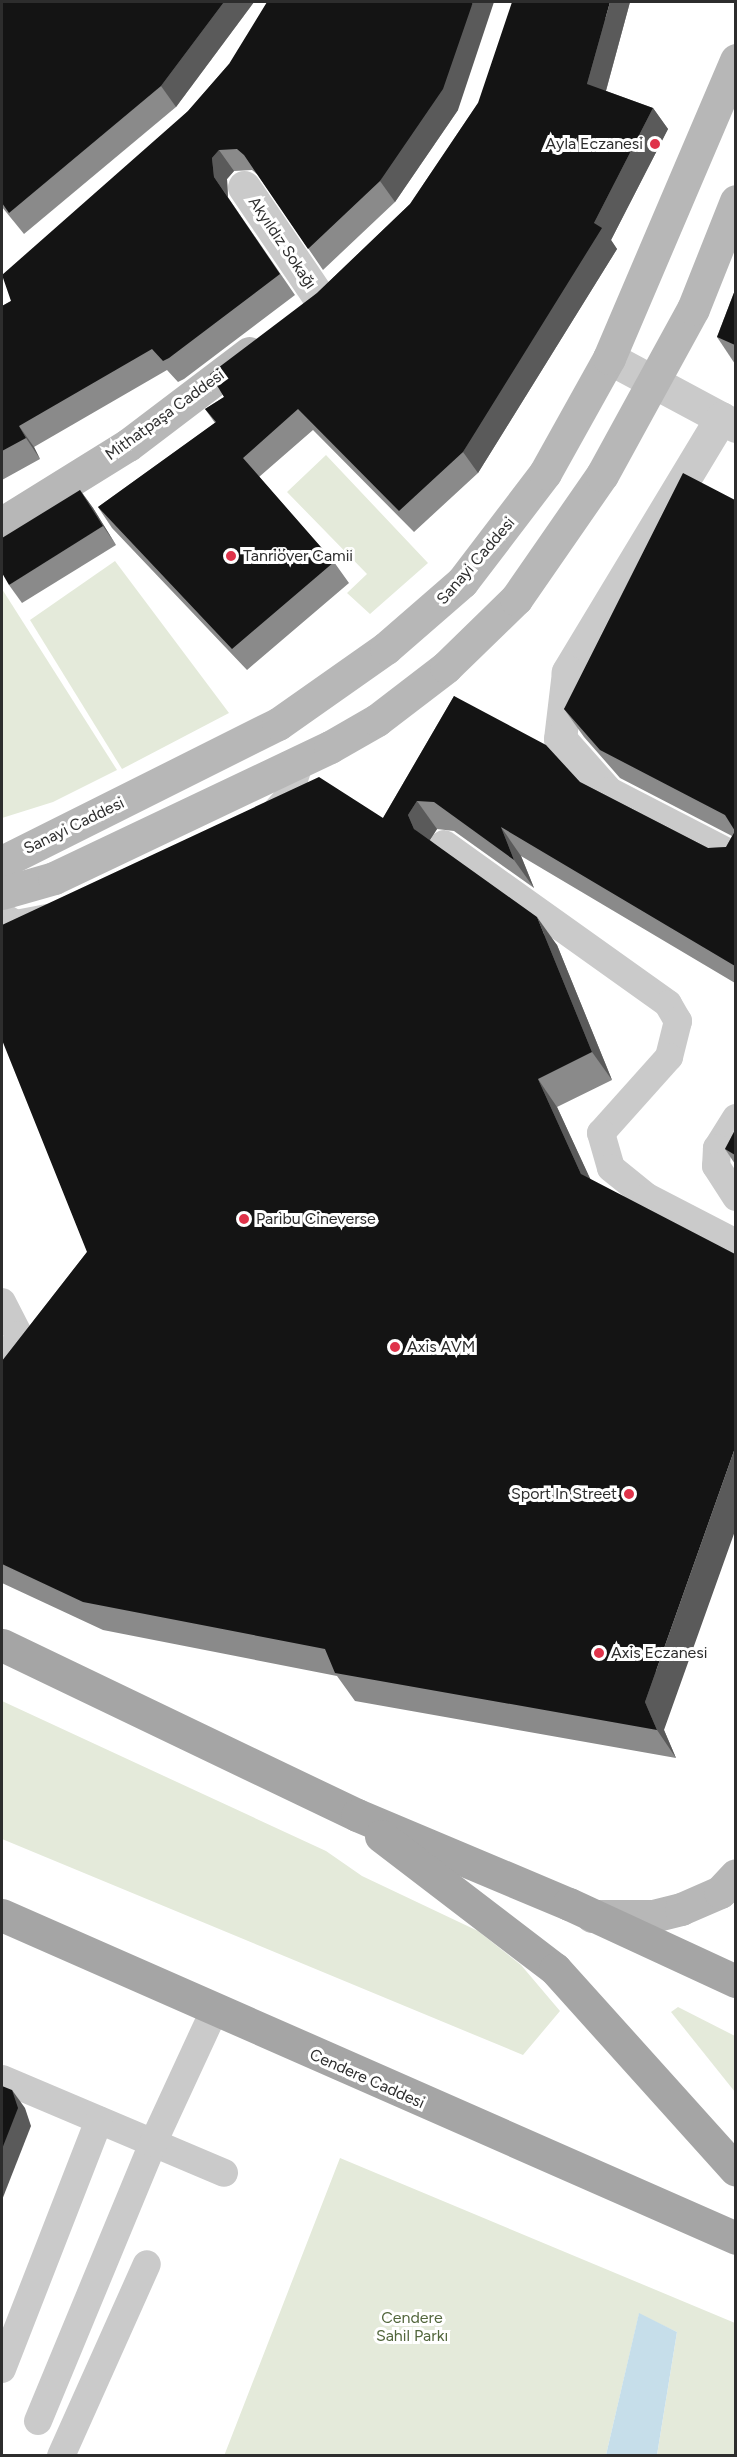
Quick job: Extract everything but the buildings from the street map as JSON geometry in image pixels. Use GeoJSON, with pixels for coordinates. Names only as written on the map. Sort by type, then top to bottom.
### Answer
{"type":"FeatureCollection","features":[{"type":"Feature","properties":{"kind":"main road","name":"Sanayi Caddesi"},"geometry":{"type":"LineString","coordinates":[[2,862],[278,724],[427,616],[507,527],[609,358],[735,60]]}},
{"type":"Feature","properties":{"kind":"main road"},"geometry":{"type":"LineString","coordinates":[[2,893],[54,878],[300,762],[377,720],[446,668],[516,599],[557,546],[655,383],[693,309],[735,201]]}},
{"type":"Feature","properties":{"kind":"main road","name":"Mithatpaşa Caddesi"},"geometry":{"type":"LineString","coordinates":[[2,523],[128,445],[320,299],[345,276]]}},
{"type":"Feature","properties":{"kind":"main road"},"geometry":{"type":"LineString","coordinates":[[2,1645],[357,1815],[592,1916],[735,1982]]}},
{"type":"Feature","properties":{"kind":"main road"},"geometry":{"type":"LineString","coordinates":[[357,1815],[443,1887],[555,1969],[735,2170]]}},
{"type":"Feature","properties":{"kind":"main road"},"geometry":{"type":"LineString","coordinates":[[592,1916],[653,1916],[681,1909],[720,1892],[735,1875]]}},
{"type":"Feature","properties":{"kind":"main road","name":"Cendere Caddesi"},"geometry":{"type":"LineString","coordinates":[[2,1915],[214,2011],[735,2238]]}},
{"type":"Feature","properties":{"kind":"street","name":"Akyıldız Sokağı"},"geometry":{"type":"LineString","coordinates":[[244,187],[320,299]]}},
{"type":"Feature","properties":{"kind":"street"},"geometry":{"type":"LineString","coordinates":[[609,358],[728,422],[568,672],[560,739],[608,793],[735,859]]}},
{"type":"Feature","properties":{"kind":"lane"},"geometry":{"type":"LineString","coordinates":[[239,833],[271,818],[288,798],[300,762]]}},
{"type":"Feature","properties":{"kind":"lane"},"geometry":{"type":"LineString","coordinates":[[444,844],[668,1005],[678,1021],[669,1057],[600,1133],[611,1168],[647,1197],[735,1243]]}},
{"type":"Feature","properties":{"kind":"lane"},"geometry":{"type":"LineString","coordinates":[[2,916],[16,924],[77,905]]}},
{"type":"Feature","properties":{"kind":"lane"},"geometry":{"type":"LineString","coordinates":[[735,1118],[717,1148],[716,1167],[735,1197]]}},
{"type":"Feature","properties":{"kind":"lane"},"geometry":{"type":"LineString","coordinates":[[2,1302],[19,1335],[2,1374]]}},
{"type":"Feature","properties":{"kind":"lane"},"geometry":{"type":"LineString","coordinates":[[38,2421],[153,2143],[214,2011]]}},
{"type":"Feature","properties":{"kind":"lane"},"geometry":{"type":"LineString","coordinates":[[2,2079],[224,2173]]}},
{"type":"Feature","properties":{"kind":"lane"},"geometry":{"type":"LineString","coordinates":[[2,2369],[99,2120]]}},
{"type":"Feature","properties":{"kind":"lane"},"geometry":{"type":"LineString","coordinates":[[61,2456],[147,2264]]}},
{"type":"Feature","properties":{"kind":"green space"},"geometry":{"type":"Polygon","coordinates":[[[326,455],[428,563],[370,614],[347,593],[367,574],[287,492],[326,455]]]}},
{"type":"Feature","properties":{"kind":"green space"},"geometry":{"type":"Polygon","coordinates":[[[115,561],[229,713],[122,769],[30,620],[115,561]]]}},
{"type":"Feature","properties":{"kind":"green space"},"geometry":{"type":"Polygon","coordinates":[[[2,589],[117,770],[53,802],[2,818],[2,589]]]}},
{"type":"Feature","properties":{"kind":"green space"},"geometry":{"type":"Polygon","coordinates":[[[2,1701],[326,1851],[362,1876],[478,1931],[521,1965],[560,2011],[523,2055],[2,1839],[2,1701]]]}},
{"type":"Feature","properties":{"kind":"green space"},"geometry":{"type":"Polygon","coordinates":[[[678,2007],[735,2036],[735,2092],[671,2012],[678,2007]]]}},
{"type":"Feature","properties":{"kind":"green space","name":"Cendere Sahil Parkı"},"geometry":{"type":"Polygon","coordinates":[[[340,2158],[735,2323],[735,2455],[657,2455],[677,2332],[639,2314],[606,2455],[224,2456],[340,2158]]]}},
{"type":"Feature","properties":{"kind":"water"},"geometry":{"type":"Polygon","coordinates":[[[639,2313],[677,2332],[657,2455],[606,2455],[639,2313]]]}},
{"type":"Feature","properties":{"kind":"place","name":"Ayla Eczanesi"},"geometry":{"type":"Point","coordinates":[655,144]}},
{"type":"Feature","properties":{"kind":"place","name":"Tanriöver Camii"},"geometry":{"type":"Point","coordinates":[231,556]}},
{"type":"Feature","properties":{"kind":"place","name":"Paribu Cineverse"},"geometry":{"type":"Point","coordinates":[244,1219]}},
{"type":"Feature","properties":{"kind":"place","name":"Axis AVM"},"geometry":{"type":"Point","coordinates":[395,1347]}},
{"type":"Feature","properties":{"kind":"place","name":"Sport In Street"},"geometry":{"type":"Point","coordinates":[629,1494]}},
{"type":"Feature","properties":{"kind":"place","name":"Axis Eczanesi"},"geometry":{"type":"Point","coordinates":[599,1653]}}]}
